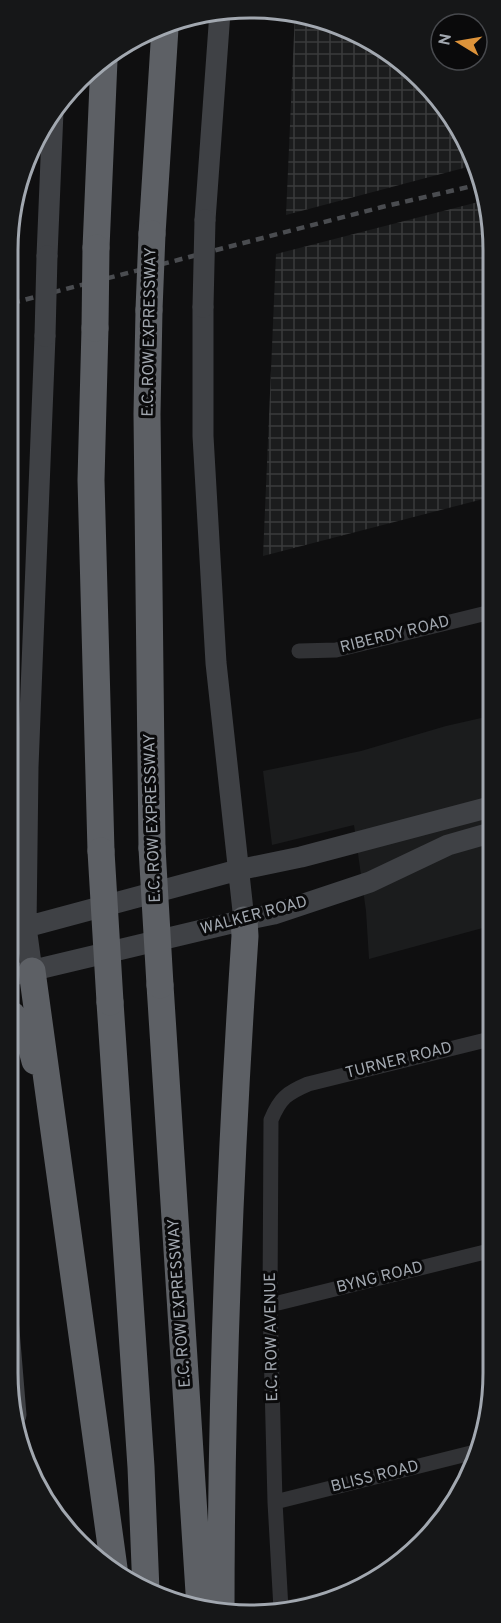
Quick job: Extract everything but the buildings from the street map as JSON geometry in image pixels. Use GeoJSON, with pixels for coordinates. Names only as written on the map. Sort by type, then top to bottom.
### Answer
{"type":"FeatureCollection","features":[{"type":"Feature","properties":{"kind":"highway","name":"E.C. ROW EXPRESSWAY"},"geometry":{"type":"LineString","coordinates":[[165,35],[152,234],[147,414],[152,848],[199,1600]]}},
{"type":"Feature","properties":{"kind":"highway"},"geometry":{"type":"LineString","coordinates":[[104,71],[96,248],[91,480],[101,851],[141,1467],[146,1580]]}},
{"type":"Feature","properties":{"kind":"highway"},"geometry":{"type":"LineString","coordinates":[[220,1603],[221,1479],[244,920]]}},
{"type":"Feature","properties":{"kind":"highway"},"geometry":{"type":"LineString","coordinates":[[20,973],[57,1144],[113,1560]]}},
{"type":"Feature","properties":{"kind":"highway"},"geometry":{"type":"LineString","coordinates":[[18,1025],[31,1046],[57,1144]]}},
{"type":"Feature","properties":{"kind":"main road"},"geometry":{"type":"LineString","coordinates":[[219,20],[205,220],[203,436],[216,663],[244,920]]}},
{"type":"Feature","properties":{"kind":"main road"},"geometry":{"type":"LineString","coordinates":[[20,973],[18,927],[28,767],[52,129]]}},
{"type":"Feature","properties":{"kind":"main road"},"geometry":{"type":"LineString","coordinates":[[18,927],[238,870],[301,857],[483,809]]}},
{"type":"Feature","properties":{"kind":"main road","name":"WALKER ROAD"},"geometry":{"type":"LineString","coordinates":[[20,973],[274,914],[370,882],[448,845],[483,835]]}},
{"type":"Feature","properties":{"kind":"street","name":"RIBERDY ROAD"},"geometry":{"type":"LineString","coordinates":[[299,651],[336,650],[483,614]]}},
{"type":"Feature","properties":{"kind":"street","name":"TURNER ROAD"},"geometry":{"type":"LineString","coordinates":[[308,1084],[483,1041]]}},
{"type":"Feature","properties":{"kind":"street","name":"E.C. ROW AVENUE"},"geometry":{"type":"LineString","coordinates":[[281,1603],[275,1502],[270,1305],[271,1120],[278,1104],[289,1093],[308,1084]]}},
{"type":"Feature","properties":{"kind":"street","name":"BYNG ROAD"},"geometry":{"type":"LineString","coordinates":[[270,1305],[483,1252]]}},
{"type":"Feature","properties":{"kind":"street","name":"BLISS ROAD"},"geometry":{"type":"LineString","coordinates":[[275,1502],[468,1454]]}},
{"type":"Feature","properties":{"kind":"shaded area"},"geometry":{"type":"Polygon","coordinates":[[[295,22],[325,30],[353,42],[380,57],[404,76],[444,121],[467,167],[286,215],[295,22]]]}},
{"type":"Feature","properties":{"kind":"shaded area"},"geometry":{"type":"Polygon","coordinates":[[[478,202],[483,235],[483,499],[263,556],[276,254],[478,202]]]}},
{"type":"Feature","properties":{"kind":"shaded area"},"geometry":{"type":"Polygon","coordinates":[[[483,718],[483,928],[369,959],[366,911],[354,825],[272,845],[263,771],[361,751],[483,718]]]}},
{"type":"Feature","properties":{"kind":"shaded area"},"geometry":{"type":"Polygon","coordinates":[[[332,1590],[296,1601],[287,1602],[287,1600],[332,1590]]]}},
{"type":"Feature","properties":{"kind":"railway"},"geometry":{"type":"LineString","coordinates":[[18,301],[382,207],[474,186]]}}]}
